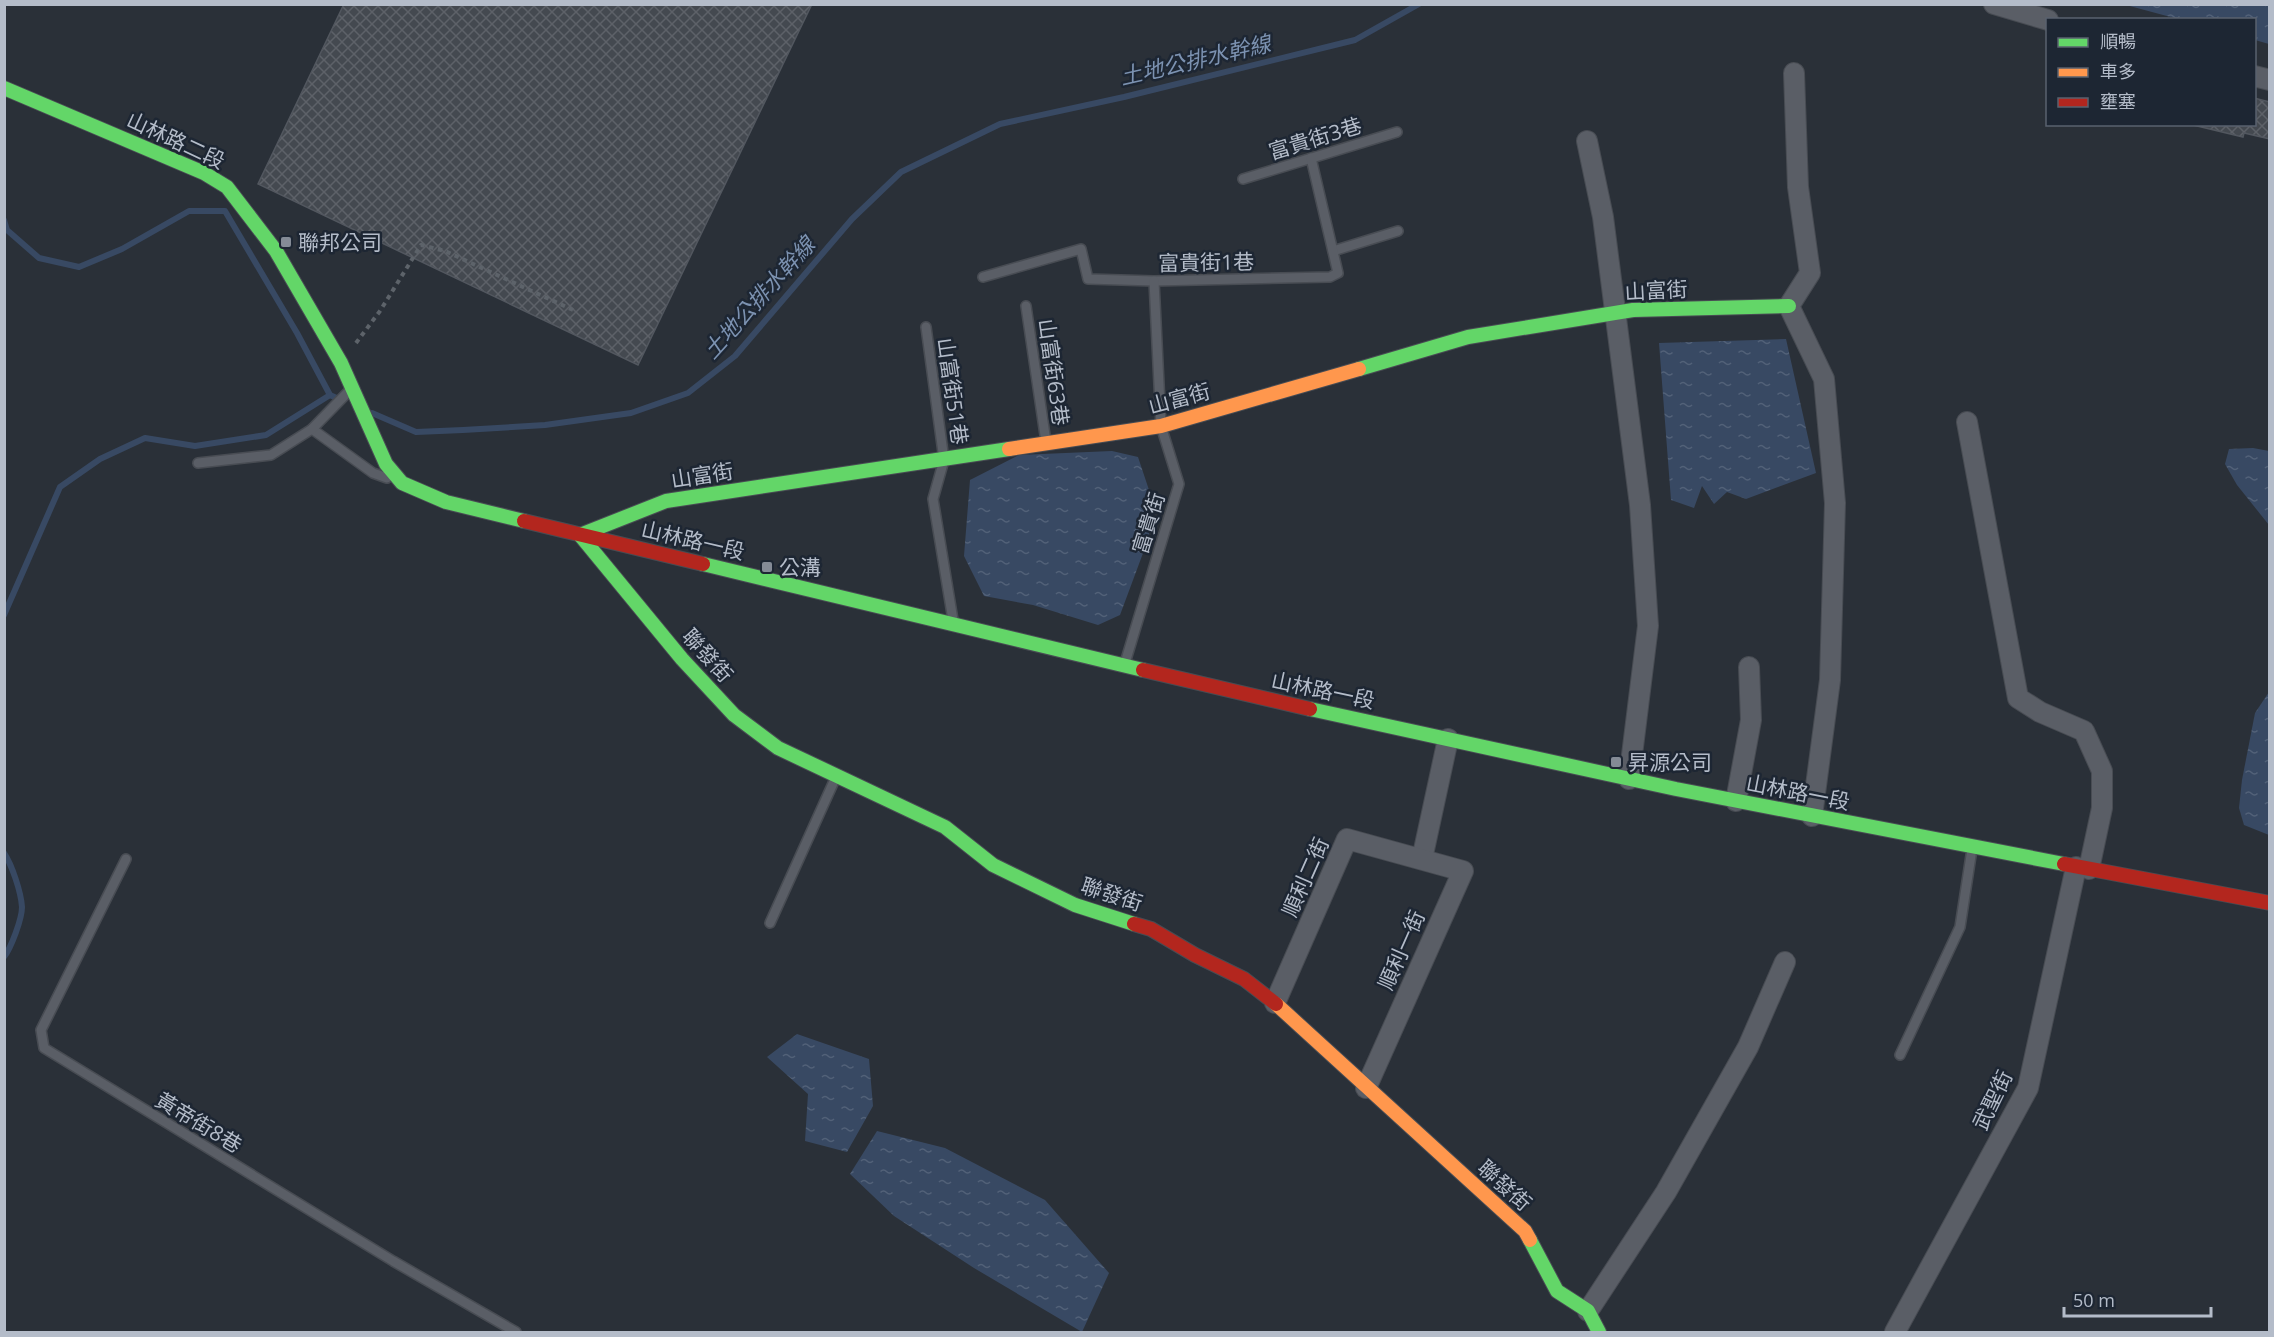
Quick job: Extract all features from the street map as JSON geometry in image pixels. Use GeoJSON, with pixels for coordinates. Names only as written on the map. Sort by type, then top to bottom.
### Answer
{"type":"FeatureCollection","features":[{"type":"Feature","properties":{"kind":"street"},"geometry":{"type":"LineString","coordinates":[[1994,4],[2046,19]]}},
{"type":"Feature","properties":{"kind":"street"},"geometry":{"type":"LineString","coordinates":[[1794,73],[1798,187],[1810,273],[1789,306],[1824,379],[1835,503],[1830,680],[1812,816]]}},
{"type":"Feature","properties":{"kind":"street","name":"山林路二段"},"geometry":{"type":"LineString","coordinates":[[4,88],[204,173],[227,188],[276,251],[341,363],[386,464]]}},
{"type":"Feature","properties":{"kind":"street"},"geometry":{"type":"LineString","coordinates":[[1587,141],[1604,217],[1640,505],[1647,626],[1629,779]]}},
{"type":"Feature","properties":{"kind":"street","name":"山富街"},"geometry":{"type":"LineString","coordinates":[[580,535],[666,501],[1161,426],[1468,337],[1633,310],[1789,306]]}},
{"type":"Feature","properties":{"kind":"street","name":"武聖街"},"geometry":{"type":"LineString","coordinates":[[1895,1332],[2028,1088],[2082,868],[2102,808],[2102,771],[2084,731],[2040,712],[2018,698],[1967,422]]}},
{"type":"Feature","properties":{"kind":"street","name":"山林路一段"},"geometry":{"type":"LineString","coordinates":[[386,464],[402,483],[446,502],[1276,702],[1736,801],[2270,903]]}},
{"type":"Feature","properties":{"kind":"street","name":"聯發街"},"geometry":{"type":"LineString","coordinates":[[580,535],[682,659],[734,715],[778,748],[945,827],[993,865],[1075,905],[1151,929],[1195,955],[1244,979],[1275,1003],[1525,1231],[1557,1291],[1588,1311],[1599,1332]]}},
{"type":"Feature","properties":{"kind":"street"},"geometry":{"type":"LineString","coordinates":[[1736,801],[1751,720],[1749,666]]}},
{"type":"Feature","properties":{"kind":"street"},"geometry":{"type":"LineString","coordinates":[[1422,859],[1448,739]]}},
{"type":"Feature","properties":{"kind":"street","name":"順利二街"},"geometry":{"type":"LineString","coordinates":[[1275,1003],[1347,839],[1422,859]]}},
{"type":"Feature","properties":{"kind":"street","name":"順利一街"},"geometry":{"type":"LineString","coordinates":[[1366,1088],[1463,871],[1422,859]]}},
{"type":"Feature","properties":{"kind":"street"},"geometry":{"type":"LineString","coordinates":[[1588,1311],[1666,1192],[1748,1047],[1785,962]]}},
{"type":"Feature","properties":{"kind":"lane","name":"富貴街3巷"},"geometry":{"type":"LineString","coordinates":[[1243,179],[1397,132]]}},
{"type":"Feature","properties":{"kind":"lane","name":"富貴街1巷"},"geometry":{"type":"LineString","coordinates":[[983,277],[1081,249],[1088,279],[1154,281],[1330,277],[1338,273],[1311,158]]}},
{"type":"Feature","properties":{"kind":"lane"},"geometry":{"type":"LineString","coordinates":[[1333,251],[1398,231]]}},
{"type":"Feature","properties":{"kind":"lane","name":"富貴街"},"geometry":{"type":"LineString","coordinates":[[1125,665],[1179,484],[1161,426],[1154,281]]}},
{"type":"Feature","properties":{"kind":"lane","name":"山富街63巷"},"geometry":{"type":"LineString","coordinates":[[1026,306],[1046,444]]}},
{"type":"Feature","properties":{"kind":"lane","name":"山富街51巷"},"geometry":{"type":"LineString","coordinates":[[926,327],[944,460]]}},
{"type":"Feature","properties":{"kind":"lane"},"geometry":{"type":"LineString","coordinates":[[198,463],[271,454],[312,429],[352,387]]}},
{"type":"Feature","properties":{"kind":"lane"},"geometry":{"type":"LineString","coordinates":[[312,429],[373,473],[402,483]]}},
{"type":"Feature","properties":{"kind":"lane"},"geometry":{"type":"LineString","coordinates":[[944,460],[933,499],[954,624]]}},
{"type":"Feature","properties":{"kind":"lane"},"geometry":{"type":"LineString","coordinates":[[770,923],[836,777]]}},
{"type":"Feature","properties":{"kind":"lane"},"geometry":{"type":"LineString","coordinates":[[1900,1054],[1960,927],[1972,847]]}},
{"type":"Feature","properties":{"kind":"lane","name":"黃帝街8巷"},"geometry":{"type":"LineString","coordinates":[[126,859],[41,1030],[44,1048],[383,1255],[516,1332]]}},
{"type":"Feature","properties":{"kind":"path"},"geometry":{"type":"LineString","coordinates":[[341,363],[380,311],[421,245],[445,251],[573,310]]}},
{"type":"Feature","properties":{"kind":"water"},"geometry":{"type":"Polygon","coordinates":[[[2126,5],[2269,5],[2269,44],[2256,40],[2256,18],[2174,18],[2126,5]]]}},
{"type":"Feature","properties":{"kind":"water"},"geometry":{"type":"Polygon","coordinates":[[[1786,339],[1816,473],[1746,499],[1727,492],[1714,504],[1702,486],[1694,508],[1671,500],[1659,343],[1786,339]]]}},
{"type":"Feature","properties":{"kind":"water"},"geometry":{"type":"Polygon","coordinates":[[[2253,448],[2269,451],[2269,525],[2237,485],[2225,464],[2229,449],[2253,448]]]}},
{"type":"Feature","properties":{"kind":"water"},"geometry":{"type":"Polygon","coordinates":[[[1112,451],[1138,457],[1151,496],[1149,537],[1120,615],[1098,625],[1033,605],[984,596],[964,556],[970,480],[1019,455],[1112,451]]]}},
{"type":"Feature","properties":{"kind":"water"},"geometry":{"type":"Polygon","coordinates":[[[2269,692],[2269,835],[2244,825],[2239,808],[2255,713],[2269,692]]]}},
{"type":"Feature","properties":{"kind":"water"},"geometry":{"type":"Polygon","coordinates":[[[797,1034],[869,1059],[873,1106],[847,1152],[805,1141],[808,1094],[767,1057],[797,1034]]]}},
{"type":"Feature","properties":{"kind":"water"},"geometry":{"type":"Polygon","coordinates":[[[877,1131],[945,1148],[1045,1200],[1109,1273],[1082,1332],[974,1268],[894,1216],[850,1174],[877,1131]]]}},
{"type":"Feature","properties":{"kind":"building"},"geometry":{"type":"Polygon","coordinates":[[[344,4],[812,4],[638,365],[258,184],[344,4]]]}},
{"type":"Feature","properties":{"kind":"building"},"geometry":{"type":"Polygon","coordinates":[[[2256,98],[2270,102],[2270,139],[2244,133],[2243,137],[2197,126],[2256,126],[2256,98]]]}},
{"type":"Feature","properties":{"kind":"waterway","name":"土地公排水幹線"},"geometry":{"type":"LineString","coordinates":[[372,413],[416,432],[545,425],[631,413],[688,393],[735,356],[852,219],[901,172],[1000,124],[1124,97],[1355,40],[1419,4]]}},
{"type":"Feature","properties":{"kind":"waterway","name":"土地公排水幹線"},"geometry":{"type":"LineString","coordinates":[[4,220],[7,230],[39,258],[79,267],[122,249],[189,211],[225,211],[297,333],[330,395],[343,401]]}},
{"type":"Feature","properties":{"kind":"waterway"},"geometry":{"type":"LineString","coordinates":[[4,615],[60,487],[100,459],[145,438],[195,446],[266,435],[330,395]]}},
{"type":"Feature","properties":{"kind":"waterway"},"geometry":{"type":"LineString","coordinates":[[4,853],[16,879],[22,907],[16,933],[4,957]]}},
{"type":"Feature","properties":{"kind":"traffic: fast"},"geometry":{"type":"LineString","coordinates":[[4,88],[204,173],[227,187],[276,251],[341,363],[386,464],[402,483],[446,502],[524,521]]}},
{"type":"Feature","properties":{"kind":"traffic: fast"},"geometry":{"type":"LineString","coordinates":[[1359,369],[1468,337],[1633,310],[1789,306]]}},
{"type":"Feature","properties":{"kind":"traffic: fast"},"geometry":{"type":"LineString","coordinates":[[580,535],[666,501],[1009,449]]}},
{"type":"Feature","properties":{"kind":"traffic: fast"},"geometry":{"type":"LineString","coordinates":[[580,535],[682,659],[734,715],[778,748],[945,827],[993,865],[1075,905],[1134,924]]}},
{"type":"Feature","properties":{"kind":"traffic: fast"},"geometry":{"type":"LineString","coordinates":[[703,564],[1143,670]]}},
{"type":"Feature","properties":{"kind":"traffic: fast"},"geometry":{"type":"LineString","coordinates":[[1310,709],[1676,789],[2064,864]]}},
{"type":"Feature","properties":{"kind":"traffic: fast"},"geometry":{"type":"LineString","coordinates":[[1530,1240],[1557,1291],[1588,1311],[1599,1332]]}},
{"type":"Feature","properties":{"kind":"traffic: slow"},"geometry":{"type":"LineString","coordinates":[[1009,449],[1161,426],[1359,369]]}},
{"type":"Feature","properties":{"kind":"traffic: slow"},"geometry":{"type":"LineString","coordinates":[[1276,1004],[1525,1231],[1530,1240]]}},
{"type":"Feature","properties":{"kind":"traffic: jam"},"geometry":{"type":"LineString","coordinates":[[524,521],[703,564]]}},
{"type":"Feature","properties":{"kind":"traffic: jam"},"geometry":{"type":"LineString","coordinates":[[1143,670],[1310,709]]}},
{"type":"Feature","properties":{"kind":"traffic: jam"},"geometry":{"type":"LineString","coordinates":[[2064,864],[2270,903]]}},
{"type":"Feature","properties":{"kind":"traffic: jam"},"geometry":{"type":"LineString","coordinates":[[1134,924],[1151,929],[1195,955],[1244,979],[1276,1004]]}},
{"type":"Feature","properties":{"kind":"place","name":"聯邦公司"},"geometry":{"type":"Point","coordinates":[286,242]}},
{"type":"Feature","properties":{"kind":"place","name":"公溝"},"geometry":{"type":"Point","coordinates":[767,567]}},
{"type":"Feature","properties":{"kind":"place","name":"昇源公司"},"geometry":{"type":"Point","coordinates":[1616,762]}}]}
